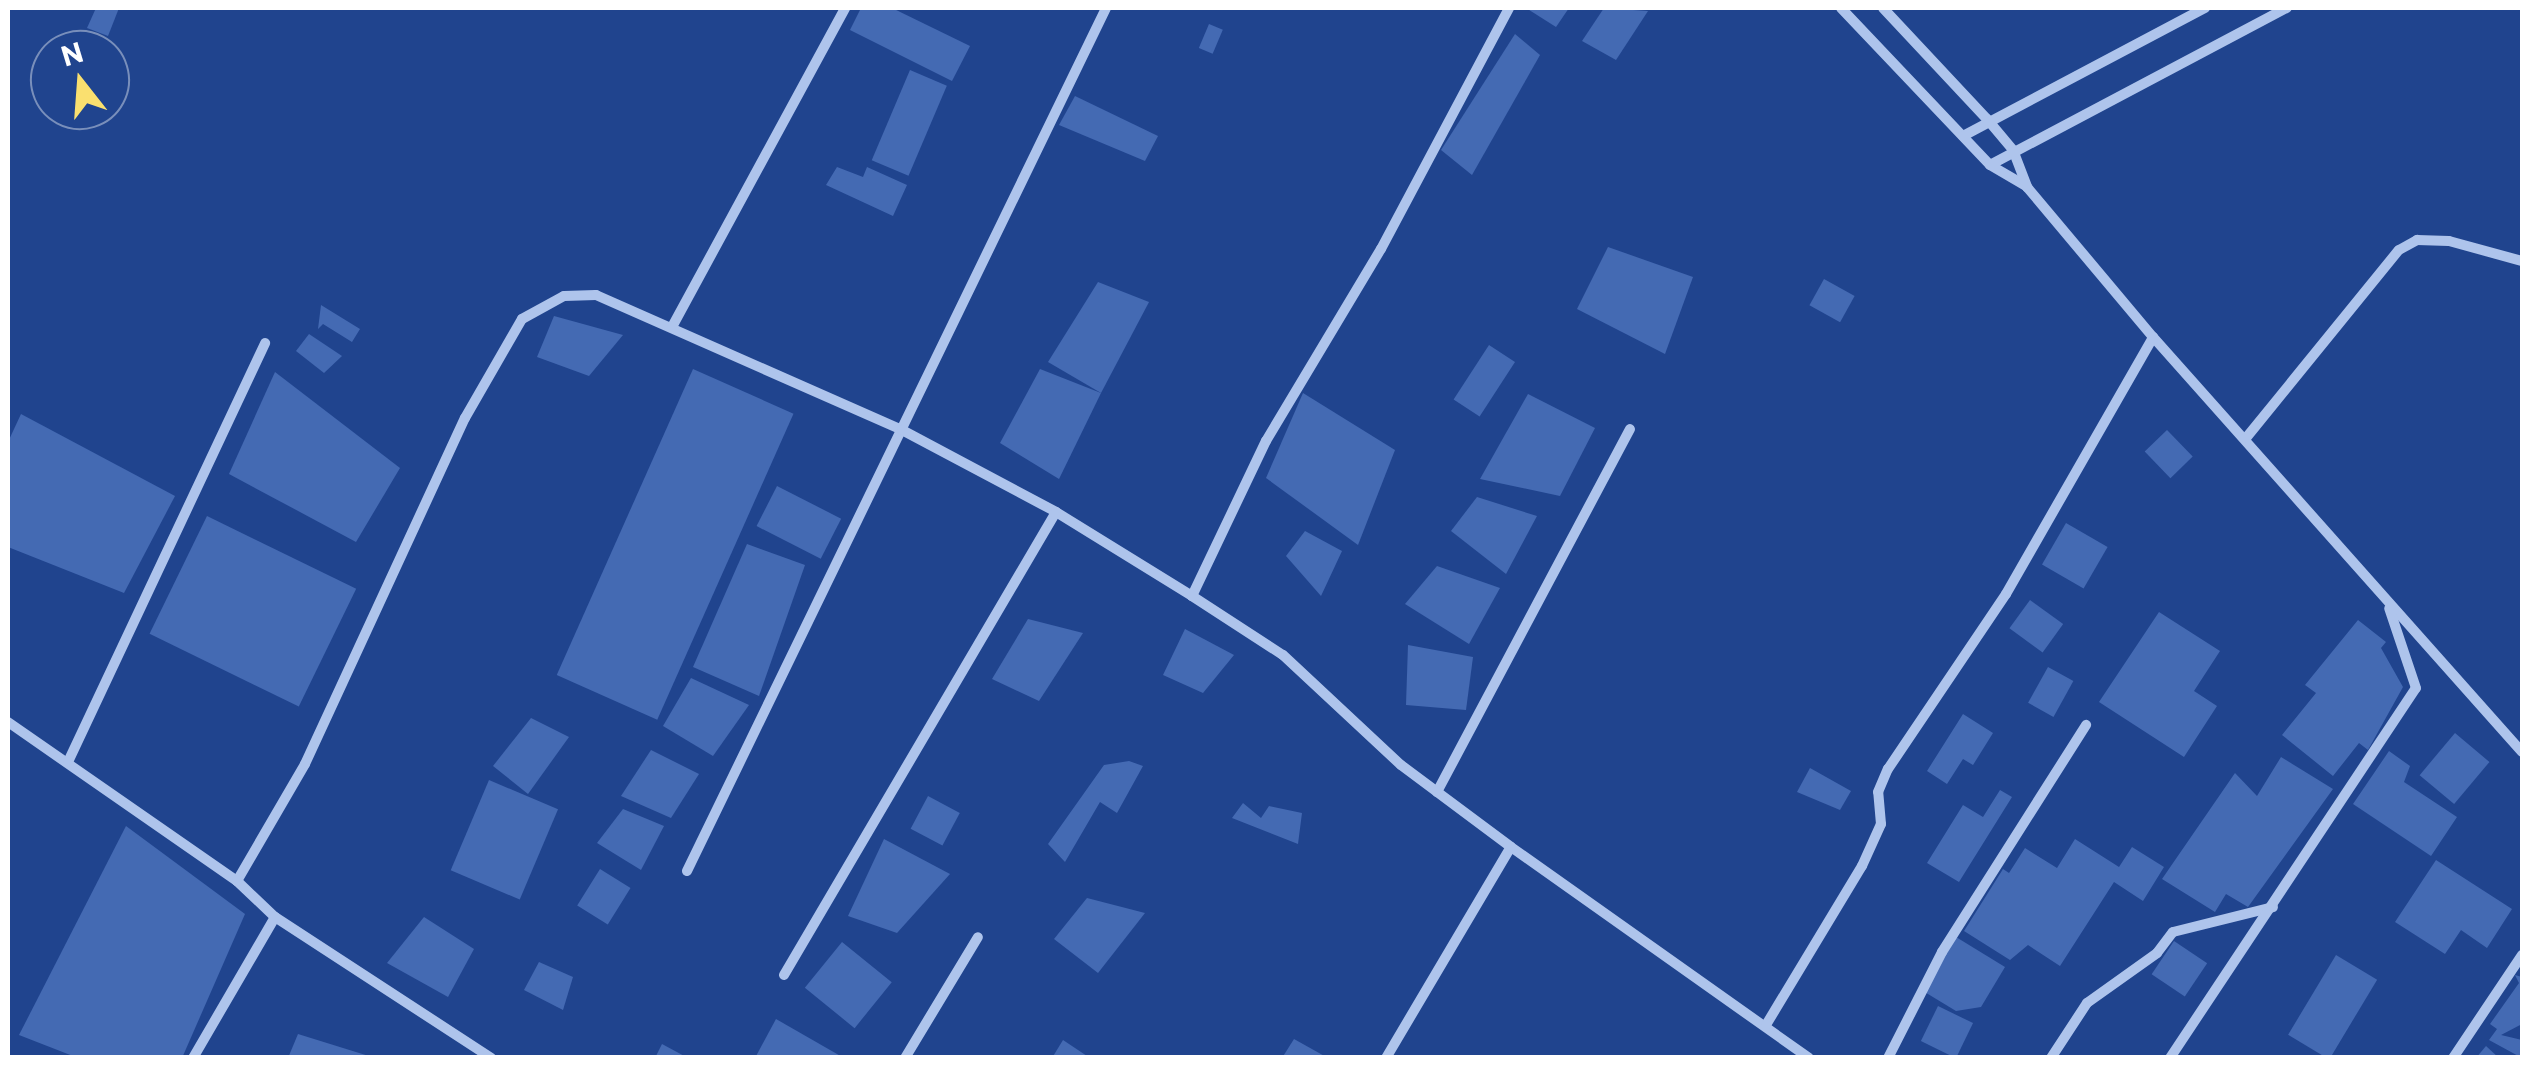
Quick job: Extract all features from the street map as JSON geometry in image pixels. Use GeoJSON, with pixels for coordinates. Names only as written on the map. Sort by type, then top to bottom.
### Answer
{"type":"FeatureCollection","features":[{"type":"Feature","properties":{"kind":"street"},"geometry":{"type":"LineString","coordinates":[[672,327],[845,8]]}},
{"type":"Feature","properties":{"kind":"street"},"geometry":{"type":"LineString","coordinates":[[688,871],[1106,8]]}},
{"type":"Feature","properties":{"kind":"street"},"geometry":{"type":"LineString","coordinates":[[1192,596],[1266,441],[1381,250],[1509,8]]}},
{"type":"Feature","properties":{"kind":"street"},"geometry":{"type":"LineString","coordinates":[[1841,8],[1990,164],[2027,186]]}},
{"type":"Feature","properties":{"kind":"street"},"geometry":{"type":"LineString","coordinates":[[1882,8],[1987,119],[2012,150],[2027,186],[2153,336],[2522,752]]}},
{"type":"Feature","properties":{"kind":"street"},"geometry":{"type":"LineString","coordinates":[[1962,136],[1987,119],[2205,8]]}},
{"type":"Feature","properties":{"kind":"street"},"geometry":{"type":"LineString","coordinates":[[1990,164],[2287,8]]}},
{"type":"Feature","properties":{"kind":"street"},"geometry":{"type":"LineString","coordinates":[[2246,438],[2400,250],[2417,240],[2449,241],[2522,261]]}},
{"type":"Feature","properties":{"kind":"street"},"geometry":{"type":"LineString","coordinates":[[237,881],[304,764],[465,418],[522,319],[564,296],[596,295],[902,430],[1056,512],[1192,596],[1283,655],[1437,792],[1808,1058]]}},
{"type":"Feature","properties":{"kind":"street"},"geometry":{"type":"LineString","coordinates":[[1766,1025],[1862,866],[1880,824],[1878,792],[1888,770],[2006,594],[2153,336]]}},
{"type":"Feature","properties":{"kind":"street"},"geometry":{"type":"LineString","coordinates":[[68,762],[265,343]]}},
{"type":"Feature","properties":{"kind":"street"},"geometry":{"type":"LineString","coordinates":[[1437,792],[1630,429]]}},
{"type":"Feature","properties":{"kind":"street"},"geometry":{"type":"LineString","coordinates":[[784,975],[1056,512]]}},
{"type":"Feature","properties":{"kind":"street"},"geometry":{"type":"LineString","coordinates":[[2170,1058],[2273,906],[2352,774],[2416,688],[2387,603]]}},
{"type":"Feature","properties":{"kind":"street"},"geometry":{"type":"LineString","coordinates":[[8,722],[237,881],[275,917],[491,1058]]}},
{"type":"Feature","properties":{"kind":"street"},"geometry":{"type":"LineString","coordinates":[[1888,1058],[1942,952],[2086,725]]}},
{"type":"Feature","properties":{"kind":"street"},"geometry":{"type":"LineString","coordinates":[[1386,1058],[1511,847]]}},
{"type":"Feature","properties":{"kind":"street"},"geometry":{"type":"LineString","coordinates":[[2051,1058],[2086,1003],[2157,953],[2173,932],[2273,906]]}},
{"type":"Feature","properties":{"kind":"street"},"geometry":{"type":"LineString","coordinates":[[193,1058],[275,917]]}},
{"type":"Feature","properties":{"kind":"street"},"geometry":{"type":"LineString","coordinates":[[904,1058],[978,937]]}},
{"type":"Feature","properties":{"kind":"street"},"geometry":{"type":"LineString","coordinates":[[2453,1058],[2522,954]]}},
{"type":"Feature","properties":{"kind":"building"},"geometry":{"type":"Polygon","coordinates":[[[96,8],[119,8],[110,30],[87,28],[96,8]]]}},
{"type":"Feature","properties":{"kind":"building"},"geometry":{"type":"Polygon","coordinates":[[[861,8],[892,8],[970,46],[952,81],[850,30],[861,8]]]}},
{"type":"Feature","properties":{"kind":"building"},"geometry":{"type":"Polygon","coordinates":[[[1526,8],[1569,8],[1556,27],[1526,8]]]}},
{"type":"Feature","properties":{"kind":"building"},"geometry":{"type":"Polygon","coordinates":[[[1604,8],[1648,11],[1616,60],[1582,41],[1604,8]]]}},
{"type":"Feature","properties":{"kind":"building"},"geometry":{"type":"Polygon","coordinates":[[[1209,24],[1223,30],[1213,54],[1199,48],[1209,24]]]}},
{"type":"Feature","properties":{"kind":"building"},"geometry":{"type":"Polygon","coordinates":[[[1515,34],[1540,55],[1472,175],[1441,150],[1515,34]]]}},
{"type":"Feature","properties":{"kind":"building"},"geometry":{"type":"Polygon","coordinates":[[[910,70],[947,86],[909,176],[872,160],[910,70]]]}},
{"type":"Feature","properties":{"kind":"building"},"geometry":{"type":"Polygon","coordinates":[[[1075,96],[1158,136],[1145,161],[1059,125],[1075,96]]]}},
{"type":"Feature","properties":{"kind":"building"},"geometry":{"type":"Polygon","coordinates":[[[837,167],[863,177],[867,167],[907,185],[893,216],[826,185],[837,167]]]}},
{"type":"Feature","properties":{"kind":"building"},"geometry":{"type":"Polygon","coordinates":[[[1608,247],[1693,277],[1665,354],[1577,309],[1608,247]]]}},
{"type":"Feature","properties":{"kind":"building"},"geometry":{"type":"Polygon","coordinates":[[[1824,279],[1855,296],[1840,322],[1809,305],[1824,279]]]}},
{"type":"Feature","properties":{"kind":"building"},"geometry":{"type":"Polygon","coordinates":[[[1098,282],[1149,302],[1101,393],[1048,362],[1098,282]]]}},
{"type":"Feature","properties":{"kind":"building"},"geometry":{"type":"Polygon","coordinates":[[[321,305],[360,329],[352,342],[323,324],[318,329],[321,305]]]}},
{"type":"Feature","properties":{"kind":"building"},"geometry":{"type":"Polygon","coordinates":[[[554,316],[623,335],[589,376],[537,357],[554,316]]]}},
{"type":"Feature","properties":{"kind":"building"},"geometry":{"type":"Polygon","coordinates":[[[309,334],[342,356],[324,373],[296,351],[309,334]]]}},
{"type":"Feature","properties":{"kind":"building"},"geometry":{"type":"Polygon","coordinates":[[[1489,345],[1515,362],[1480,416],[1454,400],[1489,345]]]}},
{"type":"Feature","properties":{"kind":"building"},"geometry":{"type":"Polygon","coordinates":[[[693,369],[793,414],[657,720],[557,675],[693,369]]]}},
{"type":"Feature","properties":{"kind":"building"},"geometry":{"type":"Polygon","coordinates":[[[1040,369],[1101,393],[1059,479],[1000,443],[1040,369]]]}},
{"type":"Feature","properties":{"kind":"building"},"geometry":{"type":"Polygon","coordinates":[[[275,372],[400,468],[356,542],[229,474],[275,372]]]}},
{"type":"Feature","properties":{"kind":"building"},"geometry":{"type":"Polygon","coordinates":[[[1303,393],[1395,450],[1358,545],[1266,478],[1303,393]]]}},
{"type":"Feature","properties":{"kind":"building"},"geometry":{"type":"Polygon","coordinates":[[[1528,394],[1595,428],[1560,496],[1480,479],[1528,394]]]}},
{"type":"Feature","properties":{"kind":"building"},"geometry":{"type":"Polygon","coordinates":[[[21,414],[175,496],[124,593],[8,547],[8,442],[21,414]]]}},
{"type":"Feature","properties":{"kind":"building"},"geometry":{"type":"Polygon","coordinates":[[[2167,430],[2193,457],[2170,478],[2145,452],[2167,430]]]}},
{"type":"Feature","properties":{"kind":"building"},"geometry":{"type":"Polygon","coordinates":[[[777,486],[841,519],[821,559],[757,526],[777,486]]]}},
{"type":"Feature","properties":{"kind":"building"},"geometry":{"type":"Polygon","coordinates":[[[1477,497],[1537,516],[1506,574],[1451,531],[1477,497]]]}},
{"type":"Feature","properties":{"kind":"building"},"geometry":{"type":"Polygon","coordinates":[[[207,516],[356,589],[299,707],[150,634],[207,516]]]}},
{"type":"Feature","properties":{"kind":"building"},"geometry":{"type":"Polygon","coordinates":[[[2066,523],[2108,547],[2084,589],[2042,565],[2066,523]]]}},
{"type":"Feature","properties":{"kind":"building"},"geometry":{"type":"Polygon","coordinates":[[[1305,531],[1342,551],[1321,596],[1286,556],[1305,531]]]}},
{"type":"Feature","properties":{"kind":"building"},"geometry":{"type":"Polygon","coordinates":[[[747,544],[805,565],[759,696],[693,667],[747,544]]]}},
{"type":"Feature","properties":{"kind":"building"},"geometry":{"type":"Polygon","coordinates":[[[1437,566],[1500,588],[1469,644],[1405,604],[1437,566]]]}},
{"type":"Feature","properties":{"kind":"building"},"geometry":{"type":"Polygon","coordinates":[[[2030,600],[2063,624],[2043,652],[2009,628],[2030,600]]]}},
{"type":"Feature","properties":{"kind":"building"},"geometry":{"type":"Polygon","coordinates":[[[2159,612],[2220,651],[2194,691],[2217,706],[2184,757],[2099,702],[2159,612]]]}},
{"type":"Feature","properties":{"kind":"building"},"geometry":{"type":"Polygon","coordinates":[[[1028,619],[1083,633],[1039,701],[992,679],[1028,619]]]}},
{"type":"Feature","properties":{"kind":"building"},"geometry":{"type":"Polygon","coordinates":[[[2358,620],[2386,642],[2381,648],[2403,687],[2368,750],[2359,743],[2333,776],[2282,735],[2316,693],[2305,685],[2358,620]]]}},
{"type":"Feature","properties":{"kind":"building"},"geometry":{"type":"Polygon","coordinates":[[[1185,629],[1234,655],[1203,693],[1163,675],[1185,629]]]}},
{"type":"Feature","properties":{"kind":"building"},"geometry":{"type":"Polygon","coordinates":[[[1408,645],[1473,657],[1466,710],[1406,705],[1408,645]]]}},
{"type":"Feature","properties":{"kind":"building"},"geometry":{"type":"Polygon","coordinates":[[[2048,667],[2073,681],[2053,717],[2028,703],[2048,667]]]}},
{"type":"Feature","properties":{"kind":"building"},"geometry":{"type":"Polygon","coordinates":[[[691,678],[749,705],[713,756],[663,726],[691,678]]]}},
{"type":"Feature","properties":{"kind":"building"},"geometry":{"type":"Polygon","coordinates":[[[1963,714],[1993,733],[1973,765],[1963,759],[1947,784],[1927,771],[1963,714]]]}},
{"type":"Feature","properties":{"kind":"building"},"geometry":{"type":"Polygon","coordinates":[[[531,718],[569,737],[528,794],[493,766],[531,718]]]}},
{"type":"Feature","properties":{"kind":"building"},"geometry":{"type":"Polygon","coordinates":[[[2455,733],[2489,762],[2454,804],[2420,775],[2455,733]]]}},
{"type":"Feature","properties":{"kind":"building"},"geometry":{"type":"Polygon","coordinates":[[[651,750],[699,774],[671,818],[621,796],[651,750]]]}},
{"type":"Feature","properties":{"kind":"building"},"geometry":{"type":"Polygon","coordinates":[[[2389,751],[2410,766],[2404,782],[2457,817],[2431,856],[2353,804],[2389,751]]]}},
{"type":"Feature","properties":{"kind":"building"},"geometry":{"type":"Polygon","coordinates":[[[2281,757],[2333,789],[2248,907],[2226,894],[2215,912],[2162,879],[2235,773],[2257,796],[2281,757]]]}},
{"type":"Feature","properties":{"kind":"building"},"geometry":{"type":"Polygon","coordinates":[[[1129,761],[1143,766],[1117,813],[1100,802],[1065,862],[1048,844],[1104,765],[1129,761]]]}},
{"type":"Feature","properties":{"kind":"building"},"geometry":{"type":"Polygon","coordinates":[[[1810,768],[1851,791],[1840,810],[1797,792],[1810,768]]]}},
{"type":"Feature","properties":{"kind":"building"},"geometry":{"type":"Polygon","coordinates":[[[489,780],[558,809],[520,900],[451,870],[489,780]]]}},
{"type":"Feature","properties":{"kind":"building"},"geometry":{"type":"Polygon","coordinates":[[[2000,790],[2012,797],[1959,882],[1927,863],[1963,805],[1983,817],[2000,790]]]}},
{"type":"Feature","properties":{"kind":"building"},"geometry":{"type":"Polygon","coordinates":[[[928,796],[960,813],[942,846],[911,829],[928,796]]]}},
{"type":"Feature","properties":{"kind":"building"},"geometry":{"type":"Polygon","coordinates":[[[1243,803],[1261,818],[1269,806],[1302,813],[1298,844],[1232,818],[1243,803]]]}},
{"type":"Feature","properties":{"kind":"building"},"geometry":{"type":"Polygon","coordinates":[[[623,809],[664,826],[641,870],[597,843],[623,809]]]}},
{"type":"Feature","properties":{"kind":"building"},"geometry":{"type":"Polygon","coordinates":[[[126,826],[245,914],[182,1058],[78,1058],[19,1035],[126,826]]]}},
{"type":"Feature","properties":{"kind":"building"},"geometry":{"type":"Polygon","coordinates":[[[884,839],[950,874],[897,933],[848,916],[884,839]]]}},
{"type":"Feature","properties":{"kind":"building"},"geometry":{"type":"Polygon","coordinates":[[[2075,839],[2119,867],[2132,847],[2164,867],[2143,901],[2114,882],[2060,966],[2028,945],[2010,960],[1964,931],[2003,869],[2009,873],[2025,848],[2057,868],[2075,839]]]}},
{"type":"Feature","properties":{"kind":"building"},"geometry":{"type":"Polygon","coordinates":[[[2436,860],[2512,909],[2487,948],[2461,930],[2445,954],[2395,922],[2436,860]]]}},
{"type":"Feature","properties":{"kind":"building"},"geometry":{"type":"Polygon","coordinates":[[[600,869],[631,888],[608,925],[577,905],[600,869]]]}},
{"type":"Feature","properties":{"kind":"building"},"geometry":{"type":"Polygon","coordinates":[[[1087,898],[1145,913],[1098,973],[1054,939],[1087,898]]]}},
{"type":"Feature","properties":{"kind":"building"},"geometry":{"type":"Polygon","coordinates":[[[424,917],[474,949],[448,997],[387,963],[424,917]]]}},
{"type":"Feature","properties":{"kind":"building"},"geometry":{"type":"Polygon","coordinates":[[[1956,937],[2005,967],[1981,1007],[1956,1011],[1923,991],[1956,937]]]}},
{"type":"Feature","properties":{"kind":"building"},"geometry":{"type":"Polygon","coordinates":[[[2174,941],[2207,963],[2185,997],[2152,974],[2174,941]]]}},
{"type":"Feature","properties":{"kind":"building"},"geometry":{"type":"Polygon","coordinates":[[[842,942],[892,982],[855,1028],[805,988],[842,942]]]}},
{"type":"Feature","properties":{"kind":"building"},"geometry":{"type":"Polygon","coordinates":[[[2336,955],[2377,980],[2330,1058],[2288,1035],[2336,955]]]}},
{"type":"Feature","properties":{"kind":"building"},"geometry":{"type":"Polygon","coordinates":[[[539,962],[573,977],[563,1010],[524,990],[539,962]]]}},
{"type":"Feature","properties":{"kind":"building"},"geometry":{"type":"Polygon","coordinates":[[[2515,975],[2522,977],[2522,1024],[2501,1035],[2522,1040],[2522,1058],[2489,1040],[2497,1029],[2490,1024],[2519,983],[2515,975]]]}},
{"type":"Feature","properties":{"kind":"building"},"geometry":{"type":"Polygon","coordinates":[[[1938,1006],[1973,1023],[1956,1058],[1921,1041],[1938,1006]]]}},
{"type":"Feature","properties":{"kind":"building"},"geometry":{"type":"Polygon","coordinates":[[[776,1019],[844,1058],[755,1058],[776,1019]]]}},
{"type":"Feature","properties":{"kind":"building"},"geometry":{"type":"Polygon","coordinates":[[[298,1034],[372,1057],[288,1058],[298,1034]]]}},
{"type":"Feature","properties":{"kind":"building"},"geometry":{"type":"Polygon","coordinates":[[[1294,1039],[1328,1058],[1282,1058],[1294,1039]]]}},
{"type":"Feature","properties":{"kind":"building"},"geometry":{"type":"Polygon","coordinates":[[[1063,1040],[1090,1058],[1052,1058],[1063,1040]]]}},
{"type":"Feature","properties":{"kind":"building"},"geometry":{"type":"Polygon","coordinates":[[[662,1044],[688,1058],[655,1058],[662,1044]]]}},
{"type":"Feature","properties":{"kind":"building"},"geometry":{"type":"Polygon","coordinates":[[[2486,1046],[2499,1058],[2476,1058],[2486,1046]]]}}]}
